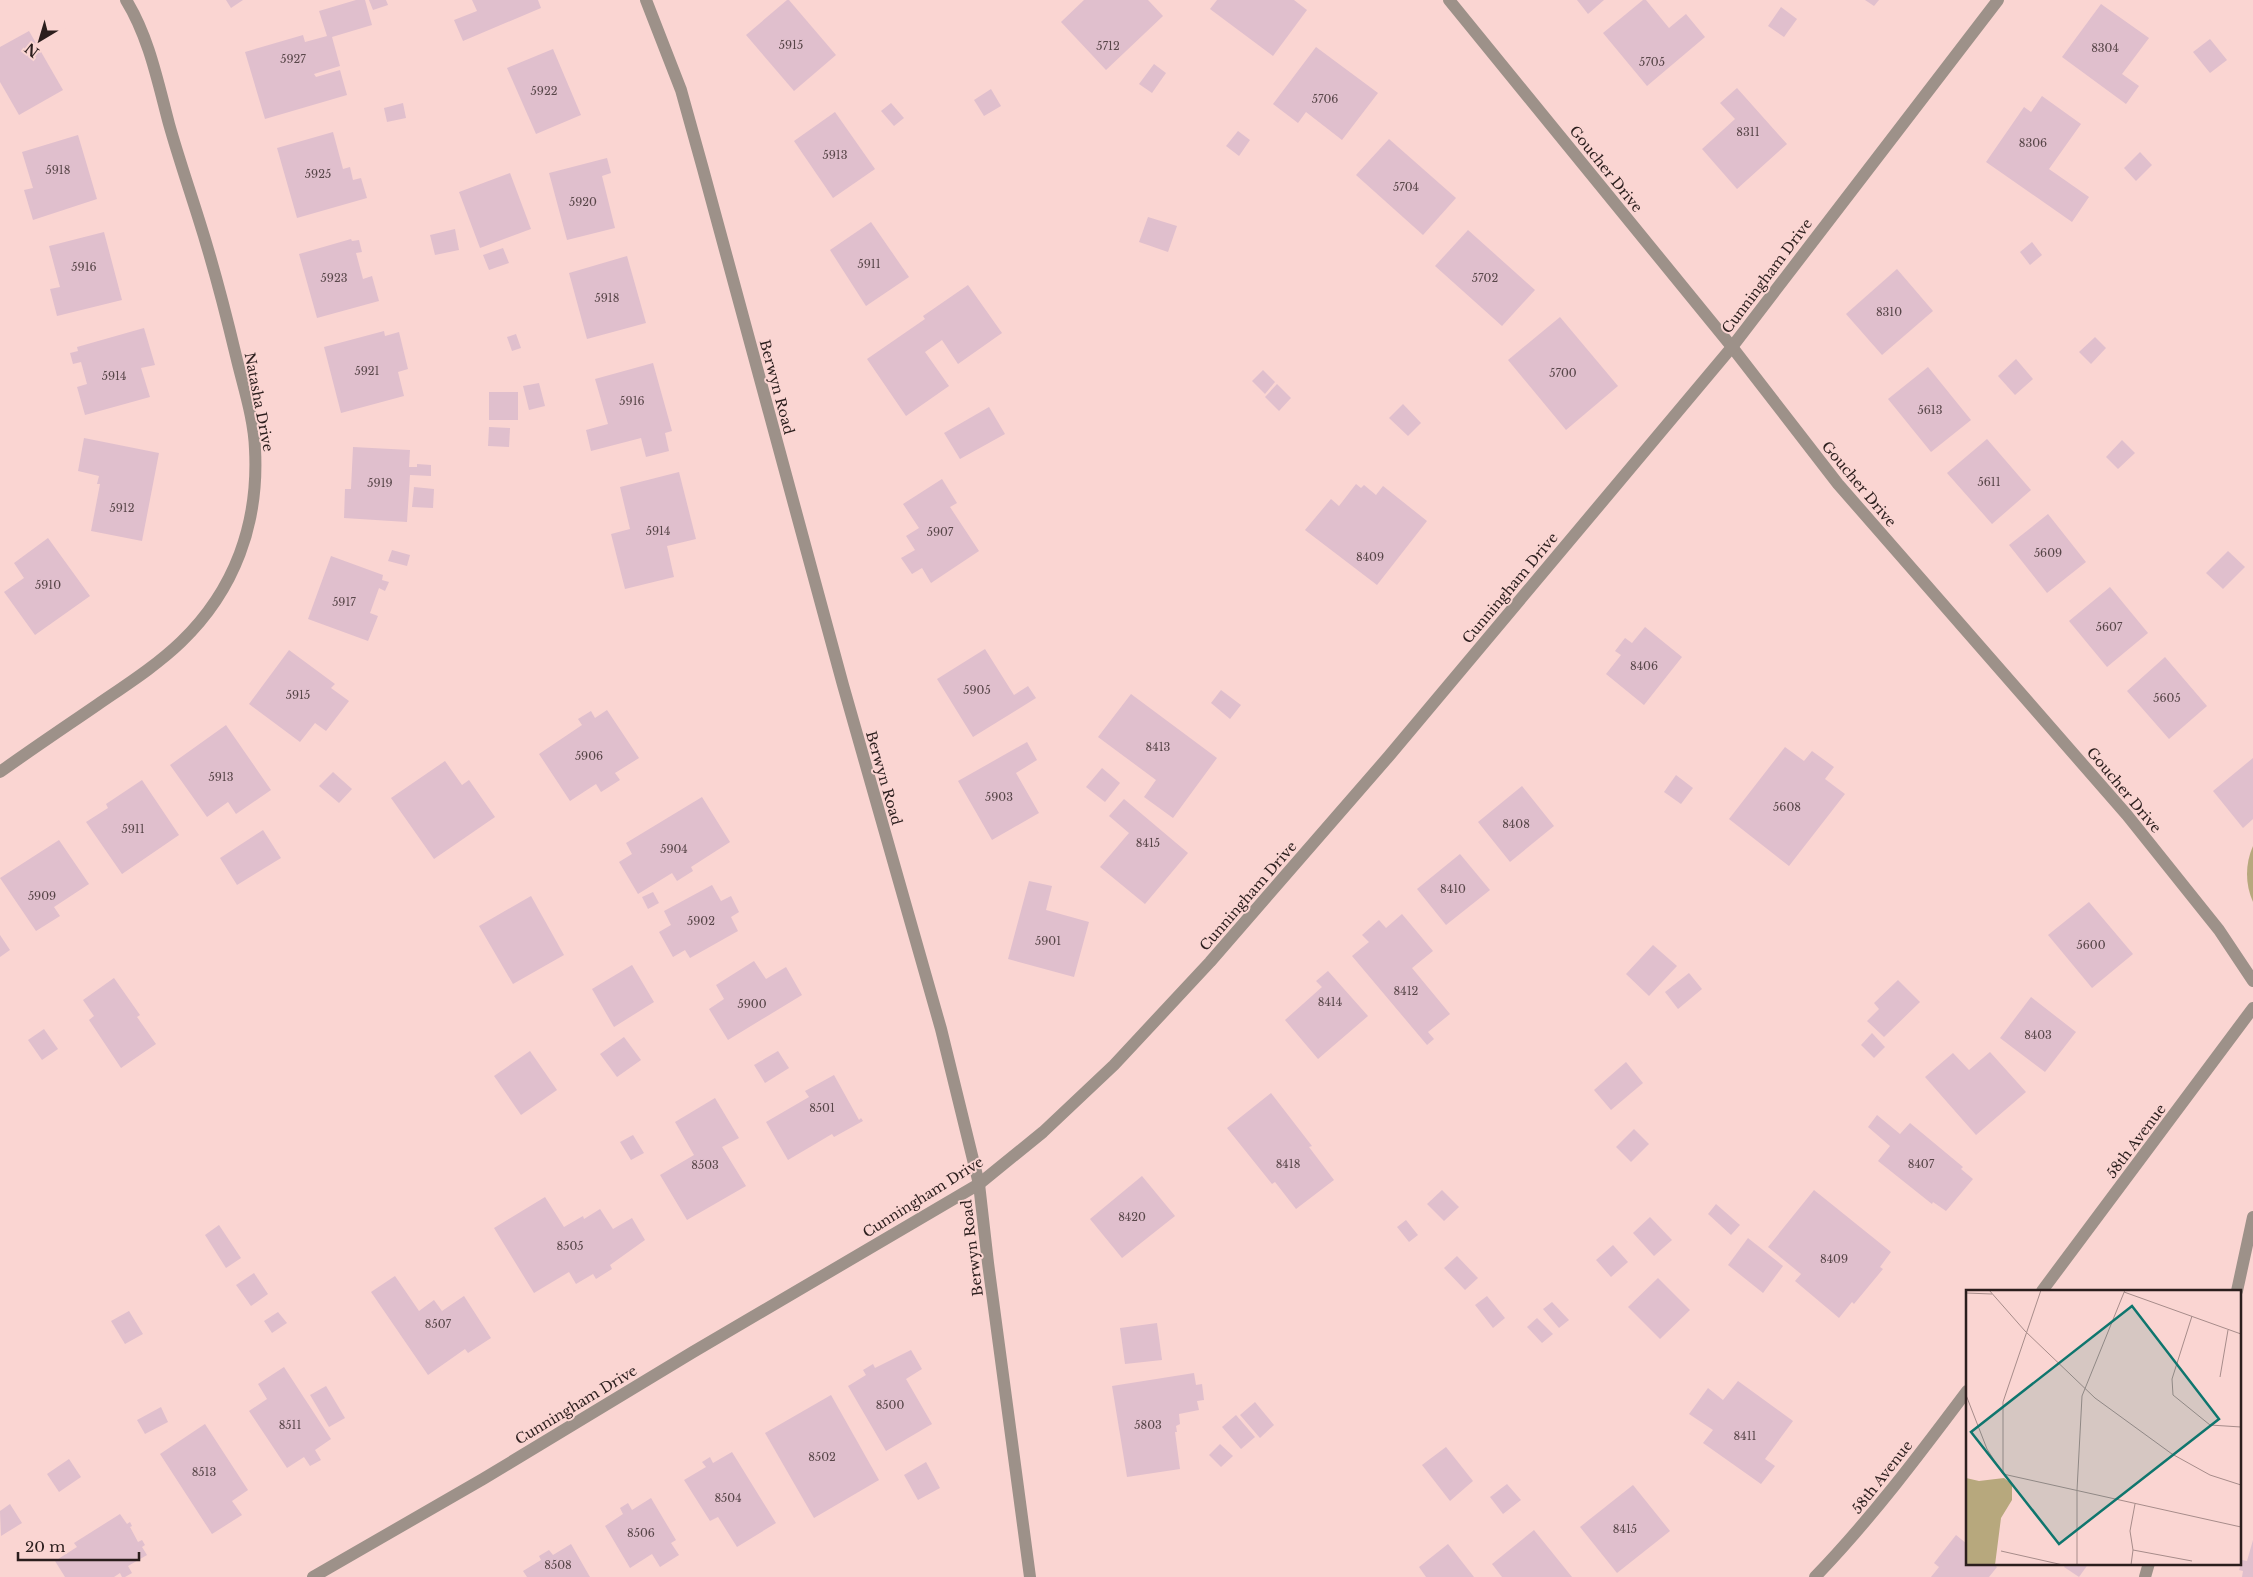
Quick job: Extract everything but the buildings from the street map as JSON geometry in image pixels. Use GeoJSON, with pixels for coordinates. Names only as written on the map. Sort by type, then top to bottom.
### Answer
{"type":"FeatureCollection","features":[{"type":"Feature","properties":{"kind":"street","name":"Natasha Drive"},"geometry":{"type":"LineString","coordinates":[[0,772],[147,671],[182,642],[213,604],[230,576],[243,551],[250,521],[255,490],[255,447],[232,338],[210,255],[176,148],[152,61],[141,28],[126,0]]}},
{"type":"Feature","properties":{"kind":"street","name":"Berwyn Road"},"geometry":{"type":"LineString","coordinates":[[646,0],[680,90],[703,169],[848,703],[941,1029],[979,1184],[1030,1577]]}},
{"type":"Feature","properties":{"kind":"street","name":"Goucher Drive"},"geometry":{"type":"LineString","coordinates":[[1449,0],[1732,347],[1838,484],[2127,815],[2219,930],[2253,981]]}},
{"type":"Feature","properties":{"kind":"street","name":"Cunningham Drive"},"geometry":{"type":"LineString","coordinates":[[313,1577],[979,1184],[1042,1132],[1114,1065],[1210,962],[1389,756],[1732,347],[1998,0]]}},
{"type":"Feature","properties":{"kind":"street","name":"58th Avenue"},"geometry":{"type":"LineString","coordinates":[[2043,1290],[2253,1008]]}},
{"type":"Feature","properties":{"kind":"street"},"geometry":{"type":"LineString","coordinates":[[2237,1290],[2253,1218]]}},
{"type":"Feature","properties":{"kind":"street","name":"58th Avenue"},"geometry":{"type":"LineString","coordinates":[[1815,1577],[1845,1546],[1900,1481],[1966,1392]]}},
{"type":"Feature","properties":{"kind":"street"},"geometry":{"type":"LineString","coordinates":[[2145,1577],[2149,1564]]}},
{"type":"Feature","properties":{"kind":"shaded area"},"geometry":{"type":"Polygon","coordinates":[[[2253,846],[2253,902],[2248,888],[2247,867],[2253,846]]]}}]}
